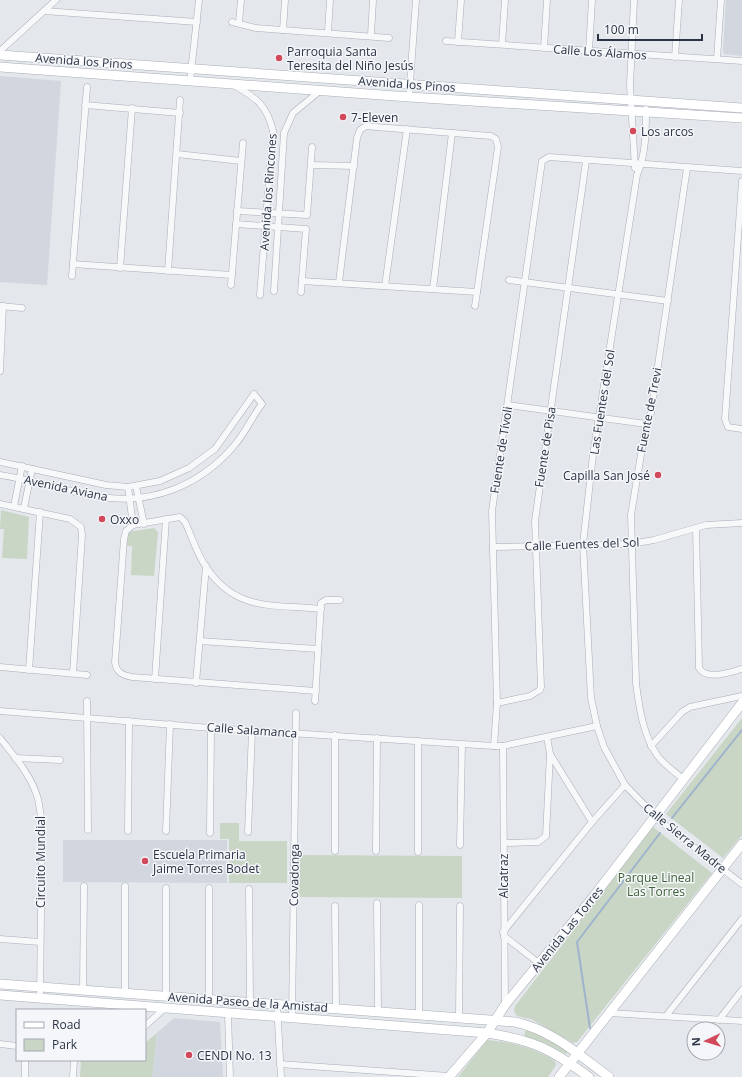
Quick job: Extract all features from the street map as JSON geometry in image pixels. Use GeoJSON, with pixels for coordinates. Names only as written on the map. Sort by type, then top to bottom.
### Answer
{"type":"FeatureCollection","features":[{"type":"Feature","properties":{"kind":"street"},"geometry":{"type":"LineString","coordinates":[[0,51],[56,0]]}},
{"type":"Feature","properties":{"kind":"street"},"geometry":{"type":"LineString","coordinates":[[190,81],[199,0]]}},
{"type":"Feature","properties":{"kind":"street"},"geometry":{"type":"LineString","coordinates":[[239,23],[241,0]]}},
{"type":"Feature","properties":{"kind":"street"},"geometry":{"type":"LineString","coordinates":[[283,30],[285,0]]}},
{"type":"Feature","properties":{"kind":"street"},"geometry":{"type":"LineString","coordinates":[[328,32],[330,0]]}},
{"type":"Feature","properties":{"kind":"street"},"geometry":{"type":"LineString","coordinates":[[371,35],[373,0]]}},
{"type":"Feature","properties":{"kind":"street"},"geometry":{"type":"LineString","coordinates":[[409,97],[416,0]]}},
{"type":"Feature","properties":{"kind":"street"},"geometry":{"type":"LineString","coordinates":[[458,42],[461,0]]}},
{"type":"Feature","properties":{"kind":"street"},"geometry":{"type":"LineString","coordinates":[[502,44],[505,0]]}},
{"type":"Feature","properties":{"kind":"street"},"geometry":{"type":"LineString","coordinates":[[544,48],[547,0]]}},
{"type":"Feature","properties":{"kind":"street"},"geometry":{"type":"LineString","coordinates":[[589,51],[592,0]]}},
{"type":"Feature","properties":{"kind":"street","name":"Las Fuentes del Sol"},"geometry":{"type":"LineString","coordinates":[[634,0],[630,54],[630,99],[638,165]]}},
{"type":"Feature","properties":{"kind":"street"},"geometry":{"type":"LineString","coordinates":[[675,57],[679,0]]}},
{"type":"Feature","properties":{"kind":"street"},"geometry":{"type":"LineString","coordinates":[[717,60],[721,0]]}},
{"type":"Feature","properties":{"kind":"street"},"geometry":{"type":"LineString","coordinates":[[44,11],[197,22]]}},
{"type":"Feature","properties":{"kind":"street"},"geometry":{"type":"LineString","coordinates":[[232,22],[256,28],[371,35],[389,38]]}},
{"type":"Feature","properties":{"kind":"street","name":"Calle Los Álamos"},"geometry":{"type":"LineString","coordinates":[[446,41],[742,61]]}},
{"type":"Feature","properties":{"kind":"street","name":"Avenida los Pinos"},"geometry":{"type":"LineString","coordinates":[[0,55],[742,108]]}},
{"type":"Feature","properties":{"kind":"street","name":"Avenida los Pinos"},"geometry":{"type":"LineString","coordinates":[[0,67],[409,97],[742,118]]}},
{"type":"Feature","properties":{"kind":"street"},"geometry":{"type":"LineString","coordinates":[[178,80],[177,74],[180,68]]}},
{"type":"Feature","properties":{"kind":"street","name":"Avenida los Rincones"},"geometry":{"type":"LineString","coordinates":[[230,83],[258,101],[265,109],[273,131],[260,295]]}},
{"type":"Feature","properties":{"kind":"street"},"geometry":{"type":"LineString","coordinates":[[72,276],[86,87]]}},
{"type":"Feature","properties":{"kind":"street","name":"Avenida los Rincones"},"geometry":{"type":"LineString","coordinates":[[274,291],[284,133],[293,113],[321,90]]}},
{"type":"Feature","properties":{"kind":"street"},"geometry":{"type":"LineString","coordinates":[[518,104],[519,92]]}},
{"type":"Feature","properties":{"kind":"street"},"geometry":{"type":"LineString","coordinates":[[168,271],[180,100]]}},
{"type":"Feature","properties":{"kind":"street","name":"Las Fuentes del Sol"},"geometry":{"type":"LineString","coordinates":[[597,726],[589,681],[583,544],[600,417],[638,165],[646,128],[646,101]]}},
{"type":"Feature","properties":{"kind":"street"},"geometry":{"type":"LineString","coordinates":[[85,105],[180,113]]}},
{"type":"Feature","properties":{"kind":"street"},"geometry":{"type":"LineString","coordinates":[[120,268],[132,108]]}},
{"type":"Feature","properties":{"kind":"street"},"geometry":{"type":"LineString","coordinates":[[339,282],[357,138],[360,130],[366,126],[491,136],[496,139],[498,147],[475,306]]}},
{"type":"Feature","properties":{"kind":"street"},"geometry":{"type":"LineString","coordinates":[[385,286],[407,129]]}},
{"type":"Feature","properties":{"kind":"street"},"geometry":{"type":"LineString","coordinates":[[273,131],[284,133]]}},
{"type":"Feature","properties":{"kind":"street"},"geometry":{"type":"LineString","coordinates":[[433,289],[452,133]]}},
{"type":"Feature","properties":{"kind":"street"},"geometry":{"type":"LineString","coordinates":[[232,285],[243,143]]}},
{"type":"Feature","properties":{"kind":"street"},"geometry":{"type":"LineString","coordinates":[[237,211],[307,215],[312,147]]}},
{"type":"Feature","properties":{"kind":"street"},"geometry":{"type":"LineString","coordinates":[[177,154],[241,160]]}},
{"type":"Feature","properties":{"kind":"street","name":"Fuente de Tívoli"},"geometry":{"type":"LineString","coordinates":[[494,746],[497,702],[492,511],[541,164],[544,158],[586,161]]}},
{"type":"Feature","properties":{"kind":"street"},"geometry":{"type":"LineString","coordinates":[[586,161],[742,171]]}},
{"type":"Feature","properties":{"kind":"street","name":"Fuente de Pisa"},"geometry":{"type":"LineString","coordinates":[[497,702],[530,696],[540,690],[536,545],[537,501],[586,161]]}},
{"type":"Feature","properties":{"kind":"street"},"geometry":{"type":"LineString","coordinates":[[311,165],[354,166]]}},
{"type":"Feature","properties":{"kind":"street","name":"Fuente de Trevi"},"geometry":{"type":"LineString","coordinates":[[683,779],[661,760],[652,746],[642,717],[636,683],[631,515],[646,424],[651,413],[687,168]]}},
{"type":"Feature","properties":{"kind":"street"},"geometry":{"type":"LineString","coordinates":[[742,181],[725,419],[726,425],[731,428],[742,429]]}},
{"type":"Feature","properties":{"kind":"street"},"geometry":{"type":"LineString","coordinates":[[236,224],[306,229],[301,292]]}},
{"type":"Feature","properties":{"kind":"street"},"geometry":{"type":"LineString","coordinates":[[73,264],[232,275]]}},
{"type":"Feature","properties":{"kind":"street"},"geometry":{"type":"LineString","coordinates":[[509,280],[668,301]]}},
{"type":"Feature","properties":{"kind":"street"},"geometry":{"type":"LineString","coordinates":[[302,281],[339,282],[477,292]]}},
{"type":"Feature","properties":{"kind":"street"},"geometry":{"type":"LineString","coordinates":[[0,371],[2,306],[22,308]]}},
{"type":"Feature","properties":{"kind":"street","name":"Avenida Aviana"},"geometry":{"type":"LineString","coordinates":[[0,462],[95,483],[128,487],[136,486],[174,476],[208,456],[228,433],[254,394],[262,404],[233,447],[204,475],[173,491],[139,498],[100,497],[30,480],[0,475]]}},
{"type":"Feature","properties":{"kind":"street"},"geometry":{"type":"LineString","coordinates":[[508,405],[646,424]]}},
{"type":"Feature","properties":{"kind":"street"},"geometry":{"type":"LineString","coordinates":[[14,506],[22,466]]}},
{"type":"Feature","properties":{"kind":"street"},"geometry":{"type":"LineString","coordinates":[[24,508],[32,469]]}},
{"type":"Feature","properties":{"kind":"street"},"geometry":{"type":"LineString","coordinates":[[136,486],[144,524]]}},
{"type":"Feature","properties":{"kind":"street"},"geometry":{"type":"LineString","coordinates":[[128,487],[133,526]]}},
{"type":"Feature","properties":{"kind":"street"},"geometry":{"type":"LineString","coordinates":[[0,504],[24,508],[74,521],[81,527],[82,535],[72,673]]}},
{"type":"Feature","properties":{"kind":"street"},"geometry":{"type":"LineString","coordinates":[[29,670],[40,512]]}},
{"type":"Feature","properties":{"kind":"street"},"geometry":{"type":"LineString","coordinates":[[316,691],[196,683],[125,676],[119,673],[115,662],[124,539],[126,531],[133,526],[177,517],[185,522],[206,566],[225,589],[241,599],[252,602],[321,609]]}},
{"type":"Feature","properties":{"kind":"street"},"geometry":{"type":"LineString","coordinates":[[155,679],[166,519]]}},
{"type":"Feature","properties":{"kind":"street","name":"Calle Fuentes del Sol"},"geometry":{"type":"LineString","coordinates":[[493,547],[631,544],[654,540],[716,524],[742,523]]}},
{"type":"Feature","properties":{"kind":"street"},"geometry":{"type":"LineString","coordinates":[[696,528],[699,668],[702,673],[708,675],[742,669]]}},
{"type":"Feature","properties":{"kind":"street"},"geometry":{"type":"LineString","coordinates":[[196,683],[206,566]]}},
{"type":"Feature","properties":{"kind":"street"},"geometry":{"type":"LineString","coordinates":[[315,701],[321,603],[324,600],[340,600]]}},
{"type":"Feature","properties":{"kind":"street"},"geometry":{"type":"LineString","coordinates":[[200,641],[318,649]]}},
{"type":"Feature","properties":{"kind":"street"},"geometry":{"type":"LineString","coordinates":[[0,668],[87,675]]}},
{"type":"Feature","properties":{"kind":"street"},"geometry":{"type":"LineString","coordinates":[[652,746],[682,712],[690,707],[742,696]]}},
{"type":"Feature","properties":{"kind":"street"},"geometry":{"type":"LineString","coordinates":[[87,701],[88,830]]}},
{"type":"Feature","properties":{"kind":"street","name":"Avenida Las Torres"},"geometry":{"type":"LineString","coordinates":[[449,1076],[487,1032],[505,1005],[594,896],[742,703]]}},
{"type":"Feature","properties":{"kind":"street","name":"Calle Salamanca"},"geometry":{"type":"LineString","coordinates":[[0,711],[252,731],[494,746],[504,746],[597,726]]}},
{"type":"Feature","properties":{"kind":"street","name":"Covadonga"},"geometry":{"type":"LineString","coordinates":[[292,1018],[296,713]]}},
{"type":"Feature","properties":{"kind":"street"},"geometry":{"type":"LineString","coordinates":[[128,831],[129,721]]}},
{"type":"Feature","properties":{"kind":"street"},"geometry":{"type":"LineString","coordinates":[[166,831],[170,724]]}},
{"type":"Feature","properties":{"kind":"street","name":"Calle Sierra Madre"},"geometry":{"type":"LineString","coordinates":[[597,726],[613,766],[625,785],[636,798],[656,814],[669,828],[742,884]]}},
{"type":"Feature","properties":{"kind":"street"},"geometry":{"type":"LineString","coordinates":[[210,833],[211,728]]}},
{"type":"Feature","properties":{"kind":"street"},"geometry":{"type":"LineString","coordinates":[[248,832],[252,731]]}},
{"type":"Feature","properties":{"kind":"street"},"geometry":{"type":"LineString","coordinates":[[335,735],[335,851]]}},
{"type":"Feature","properties":{"kind":"street"},"geometry":{"type":"LineString","coordinates":[[504,843],[538,842],[546,836],[548,829],[550,754],[547,737]]}},
{"type":"Feature","properties":{"kind":"street","name":"Circuito Mundial"},"geometry":{"type":"LineString","coordinates":[[0,738],[15,758],[33,787],[40,807],[42,826],[40,998]]}},
{"type":"Feature","properties":{"kind":"street"},"geometry":{"type":"LineString","coordinates":[[376,851],[377,738]]}},
{"type":"Feature","properties":{"kind":"street"},"geometry":{"type":"LineString","coordinates":[[418,741],[418,852]]}},
{"type":"Feature","properties":{"kind":"street"},"geometry":{"type":"LineString","coordinates":[[460,845],[462,745]]}},
{"type":"Feature","properties":{"kind":"street","name":"Alcatraz"},"geometry":{"type":"LineString","coordinates":[[504,746],[505,1005]]}},
{"type":"Feature","properties":{"kind":"street"},"geometry":{"type":"LineString","coordinates":[[550,754],[592,822]]}},
{"type":"Feature","properties":{"kind":"street"},"geometry":{"type":"LineString","coordinates":[[15,758],[60,760]]}},
{"type":"Feature","properties":{"kind":"street"},"geometry":{"type":"LineString","coordinates":[[540,964],[504,934],[592,822],[625,785]]}},
{"type":"Feature","properties":{"kind":"street"},"geometry":{"type":"LineString","coordinates":[[559,1077],[742,844]]}},
{"type":"Feature","properties":{"kind":"street"},"geometry":{"type":"LineString","coordinates":[[83,990],[84,886]]}},
{"type":"Feature","properties":{"kind":"street"},"geometry":{"type":"LineString","coordinates":[[125,886],[125,993]]}},
{"type":"Feature","properties":{"kind":"street"},"geometry":{"type":"LineString","coordinates":[[166,888],[166,996]]}},
{"type":"Feature","properties":{"kind":"street"},"geometry":{"type":"LineString","coordinates":[[209,888],[209,999]]}},
{"type":"Feature","properties":{"kind":"street"},"geometry":{"type":"LineString","coordinates":[[249,889],[250,1002]]}},
{"type":"Feature","properties":{"kind":"street"},"geometry":{"type":"LineString","coordinates":[[377,903],[378,1011]]}},
{"type":"Feature","properties":{"kind":"street"},"geometry":{"type":"LineString","coordinates":[[419,905],[419,1014]]}},
{"type":"Feature","properties":{"kind":"street"},"geometry":{"type":"LineString","coordinates":[[335,906],[336,1008]]}},
{"type":"Feature","properties":{"kind":"street"},"geometry":{"type":"LineString","coordinates":[[459,1017],[460,906]]}},
{"type":"Feature","properties":{"kind":"street"},"geometry":{"type":"LineString","coordinates":[[666,1016],[742,919]]}},
{"type":"Feature","properties":{"kind":"street"},"geometry":{"type":"LineString","coordinates":[[0,939],[40,942]]}},
{"type":"Feature","properties":{"kind":"street","name":"Avenida Paseo de la Amistad"},"geometry":{"type":"LineString","coordinates":[[0,984],[495,1019],[535,1027],[558,1039],[609,1077]]}},
{"type":"Feature","properties":{"kind":"street"},"geometry":{"type":"LineString","coordinates":[[719,1020],[742,990]]}},
{"type":"Feature","properties":{"kind":"street","name":"Avenida Paseo de la Amistad"},"geometry":{"type":"LineString","coordinates":[[0,996],[487,1032],[532,1043],[549,1050],[589,1077]]}},
{"type":"Feature","properties":{"kind":"street"},"geometry":{"type":"LineString","coordinates":[[277,1004],[281,1077]]}},
{"type":"Feature","properties":{"kind":"street"},"geometry":{"type":"LineString","coordinates":[[146,1025],[164,1008]]}},
{"type":"Feature","properties":{"kind":"street"},"geometry":{"type":"LineString","coordinates":[[609,1013],[742,1021]]}},
{"type":"Feature","properties":{"kind":"street"},"geometry":{"type":"LineString","coordinates":[[228,1014],[230,1077]]}},
{"type":"Feature","properties":{"kind":"street"},"geometry":{"type":"LineString","coordinates":[[0,1044],[16,1046]]}},
{"type":"Feature","properties":{"kind":"street"},"geometry":{"type":"LineString","coordinates":[[25,1061],[25,1077]]}},
{"type":"Feature","properties":{"kind":"street"},"geometry":{"type":"LineString","coordinates":[[73,1077],[74,1061]]}},
{"type":"Feature","properties":{"kind":"street"},"geometry":{"type":"LineString","coordinates":[[280,1064],[449,1076]]}},
{"type":"Feature","properties":{"kind":"shaded area"},"geometry":{"type":"Polygon","coordinates":[[[726,0],[742,0],[742,56],[724,54],[723,52],[726,0]]]}},
{"type":"Feature","properties":{"kind":"shaded area"},"geometry":{"type":"Polygon","coordinates":[[[0,76],[61,81],[47,285],[0,282],[0,76]]]}},
{"type":"Feature","properties":{"kind":"shaded area","name":"Escuela Primaria Jaime Torres Bodet"},"geometry":{"type":"Polygon","coordinates":[[[63,840],[227,840],[227,883],[63,882],[63,840]]]}},
{"type":"Feature","properties":{"kind":"shaded area","name":"CENDI No. 13"},"geometry":{"type":"Polygon","coordinates":[[[174,1018],[220,1022],[223,1077],[152,1077],[157,1033],[174,1018]]]}},
{"type":"Feature","properties":{"kind":"green space"},"geometry":{"type":"Polygon","coordinates":[[[1,510],[29,517],[27,559],[2,558],[4,529],[0,529],[1,510]]]}},
{"type":"Feature","properties":{"kind":"green space"},"geometry":{"type":"Polygon","coordinates":[[[154,528],[158,532],[154,576],[131,575],[132,546],[127,546],[128,532],[154,528]]]}},
{"type":"Feature","properties":{"kind":"green space","name":"Parque Lineal Las Torres"},"geometry":{"type":"Polygon","coordinates":[[[742,718],[742,835],[723,858],[666,814],[742,718]]]}},
{"type":"Feature","properties":{"kind":"green space"},"geometry":{"type":"Polygon","coordinates":[[[220,823],[239,823],[239,841],[287,841],[287,883],[229,883],[229,839],[220,839],[220,823]]]}},
{"type":"Feature","properties":{"kind":"green space","name":"Parque Lineal Las Torres"},"geometry":{"type":"Polygon","coordinates":[[[653,827],[712,873],[577,1042],[573,1043],[531,1019],[517,1016],[514,1011],[515,1006],[653,827]]]}},
{"type":"Feature","properties":{"kind":"green space"},"geometry":{"type":"Polygon","coordinates":[[[301,855],[462,856],[462,898],[300,897],[298,895],[298,858],[301,855]]]}},
{"type":"Feature","properties":{"kind":"green space"},"geometry":{"type":"Polygon","coordinates":[[[526,1028],[569,1051],[566,1054],[545,1043],[524,1037],[526,1028]]]}},
{"type":"Feature","properties":{"kind":"green space"},"geometry":{"type":"Polygon","coordinates":[[[157,1033],[152,1077],[80,1077],[81,1061],[146,1061],[146,1042],[157,1033]]]}},
{"type":"Feature","properties":{"kind":"green space"},"geometry":{"type":"Polygon","coordinates":[[[487,1040],[505,1042],[531,1049],[555,1061],[556,1065],[548,1077],[458,1077],[487,1040]]]}},
{"type":"Feature","properties":{"kind":"waterway"},"geometry":{"type":"LineString","coordinates":[[672,818],[742,730]]}},
{"type":"Feature","properties":{"kind":"waterway"},"geometry":{"type":"LineString","coordinates":[[590,1028],[577,942],[660,833]]}},
{"type":"Feature","properties":{"kind":"place","name":"Parroquia Santa Teresita del Niño Jesús"},"geometry":{"type":"Point","coordinates":[279,58]}},
{"type":"Feature","properties":{"kind":"place","name":"7-Eleven"},"geometry":{"type":"Point","coordinates":[343,117]}},
{"type":"Feature","properties":{"kind":"place","name":"Los arcos"},"geometry":{"type":"Point","coordinates":[633,131]}},
{"type":"Feature","properties":{"kind":"place","name":"Capilla San José"},"geometry":{"type":"Point","coordinates":[658,475]}},
{"type":"Feature","properties":{"kind":"place","name":"Oxxo"},"geometry":{"type":"Point","coordinates":[102,519]}},
{"type":"Feature","properties":{"kind":"place","name":"Escuela Primaria Jaime Torres Bodet"},"geometry":{"type":"Point","coordinates":[145,861]}},
{"type":"Feature","properties":{"kind":"place","name":"CENDI No. 13"},"geometry":{"type":"Point","coordinates":[189,1055]}}]}
